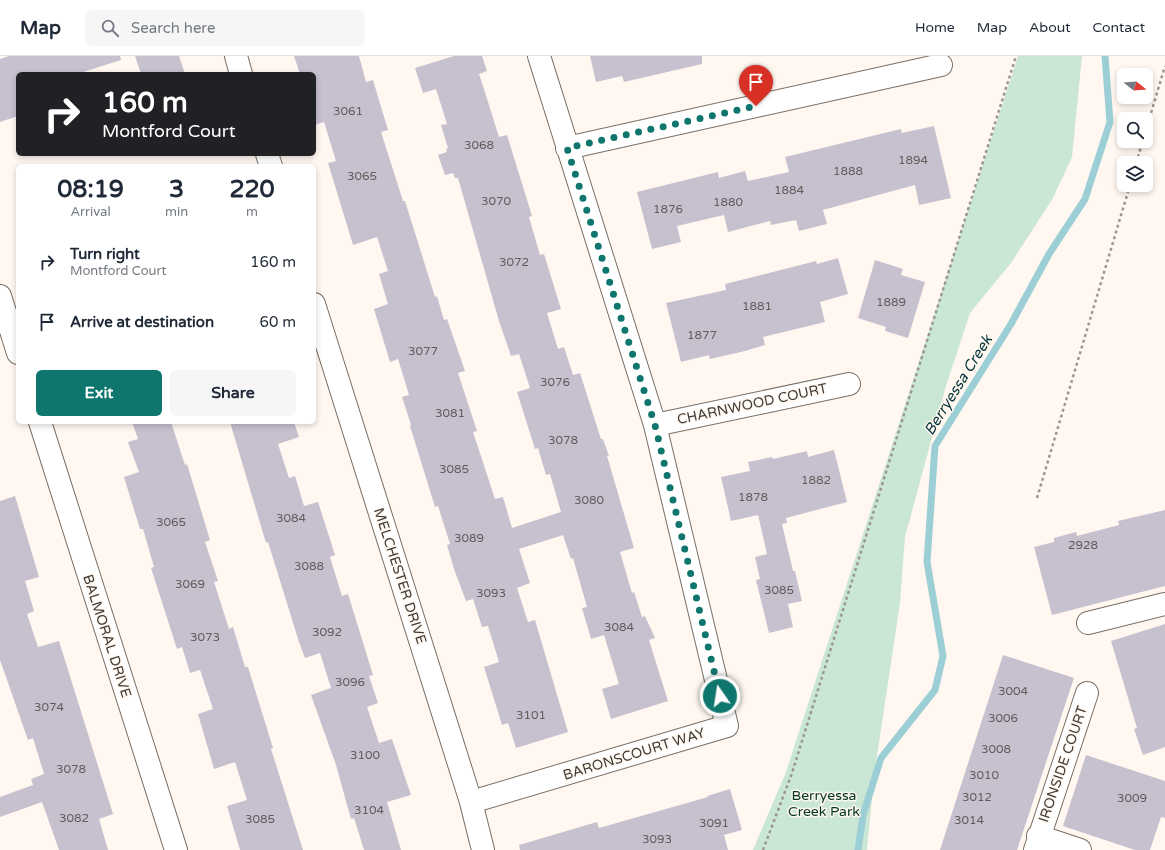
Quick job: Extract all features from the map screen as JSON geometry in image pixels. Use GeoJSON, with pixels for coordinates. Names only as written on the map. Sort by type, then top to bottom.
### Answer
{"type":"FeatureCollection","features":[{"type":"Feature","properties":{"kind":"street"},"geometry":{"type":"LineString","coordinates":[[236,56],[241,72]]}},
{"type":"Feature","properties":{"kind":"street","name":"BARONSCOURT WAY"},"geometry":{"type":"LineString","coordinates":[[471,802],[727,726],[655,425],[539,56]]}},
{"type":"Feature","properties":{"kind":"street"},"geometry":{"type":"LineString","coordinates":[[567,148],[941,65]]}},
{"type":"Feature","properties":{"kind":"street"},"geometry":{"type":"LineString","coordinates":[[0,296],[16,347]]}},
{"type":"Feature","properties":{"kind":"street","name":"MELCHESTER DRIVE"},"geometry":{"type":"LineString","coordinates":[[316,310],[471,802],[483,850]]}},
{"type":"Feature","properties":{"kind":"street","name":"CHARNWOOD COURT"},"geometry":{"type":"LineString","coordinates":[[655,425],[849,384]]}},
{"type":"Feature","properties":{"kind":"street","name":"BALMORAL DRIVE"},"geometry":{"type":"LineString","coordinates":[[41,424],[176,850]]}},
{"type":"Feature","properties":{"kind":"street"},"geometry":{"type":"LineString","coordinates":[[1088,623],[1165,604]]}},
{"type":"Feature","properties":{"kind":"street","name":"IRONSIDE COURT"},"geometry":{"type":"LineString","coordinates":[[1080,850],[1037,843],[1087,693]]}},
{"type":"Feature","properties":{"kind":"path"},"geometry":{"type":"LineString","coordinates":[[763,850],[792,773],[1016,56]]}},
{"type":"Feature","properties":{"kind":"path"},"geometry":{"type":"LineString","coordinates":[[1151,112],[1165,66]]}},
{"type":"Feature","properties":{"kind":"path"},"geometry":{"type":"LineString","coordinates":[[1036,498],[1128,192]]}},
{"type":"Feature","properties":{"kind":"green space","name":"Berryessa Creek Park"},"geometry":{"type":"Polygon","coordinates":[[[1018,56],[1082,56],[1072,157],[1053,198],[1011,263],[970,313],[946,386],[905,537],[900,603],[874,776],[867,850],[753,850],[786,772],[1018,56]]]}},
{"type":"Feature","properties":{"kind":"building"},"geometry":{"type":"Polygon","coordinates":[[[9,56],[120,56],[121,60],[83,72],[16,72],[16,117],[0,122],[0,59],[9,56]]]}},
{"type":"Feature","properties":{"kind":"building"},"geometry":{"type":"Polygon","coordinates":[[[135,56],[179,56],[184,72],[140,72],[135,56]]]}},
{"type":"Feature","properties":{"kind":"building"},"geometry":{"type":"Polygon","coordinates":[[[294,56],[359,56],[366,82],[373,80],[388,130],[381,132],[403,201],[405,201],[435,297],[437,296],[444,320],[447,319],[465,371],[458,373],[477,431],[473,432],[495,499],[503,497],[512,528],[561,512],[550,474],[546,475],[538,448],[535,449],[517,392],[530,388],[519,354],[511,356],[499,321],[458,178],[455,178],[453,173],[445,175],[438,155],[447,152],[446,149],[448,148],[441,125],[447,124],[436,89],[423,93],[415,68],[454,56],[482,56],[487,71],[479,74],[499,137],[507,135],[532,216],[529,217],[540,255],[544,254],[561,309],[547,313],[558,349],[564,347],[573,375],[580,373],[601,439],[603,439],[609,456],[607,456],[634,548],[620,552],[632,593],[634,592],[642,617],[645,616],[655,638],[649,640],[668,701],[611,719],[602,689],[619,684],[604,635],[591,639],[582,608],[587,607],[573,558],[571,559],[563,535],[519,549],[530,583],[517,588],[528,622],[535,620],[568,732],[516,748],[508,723],[502,725],[484,667],[499,662],[488,626],[482,627],[473,599],[466,601],[454,569],[447,545],[450,544],[438,506],[435,507],[402,397],[409,395],[398,359],[390,362],[374,309],[388,304],[379,274],[388,271],[377,237],[353,245],[328,163],[336,161],[324,122],[316,124],[316,72],[299,72],[294,56]]]}},
{"type":"Feature","properties":{"kind":"building"},"geometry":{"type":"Polygon","coordinates":[[[590,56],[702,56],[702,64],[624,82],[622,76],[596,82],[590,56]]]}},
{"type":"Feature","properties":{"kind":"building"},"geometry":{"type":"Polygon","coordinates":[[[934,126],[951,198],[919,205],[915,185],[823,210],[827,224],[799,231],[796,220],[771,225],[770,221],[728,232],[724,215],[677,226],[681,242],[652,249],[637,192],[718,172],[719,178],[745,171],[748,181],[789,172],[785,157],[901,129],[902,133],[934,126]]]}},
{"type":"Feature","properties":{"kind":"building"},"geometry":{"type":"Polygon","coordinates":[[[838,258],[848,294],[820,302],[825,322],[763,337],[765,345],[745,351],[710,359],[709,355],[681,362],[666,303],[726,290],[725,284],[816,261],[817,264],[838,258]]]}},
{"type":"Feature","properties":{"kind":"building"},"geometry":{"type":"Polygon","coordinates":[[[875,260],[903,269],[901,275],[925,282],[908,338],[885,331],[886,327],[858,318],[875,260]]]}},
{"type":"Feature","properties":{"kind":"building"},"geometry":{"type":"Polygon","coordinates":[[[133,424],[172,424],[185,465],[187,464],[210,540],[205,542],[218,581],[214,582],[229,629],[233,627],[245,667],[248,667],[273,748],[271,749],[303,850],[240,850],[227,806],[247,800],[235,762],[214,769],[198,714],[213,709],[200,670],[190,673],[182,647],[177,649],[151,568],[154,567],[143,529],[140,529],[124,477],[139,472],[128,442],[138,439],[133,424]]]}},
{"type":"Feature","properties":{"kind":"building"},"geometry":{"type":"Polygon","coordinates":[[[231,424],[295,424],[299,437],[278,444],[289,478],[295,476],[304,506],[318,502],[335,555],[330,557],[342,596],[348,594],[373,675],[369,676],[378,703],[367,707],[379,743],[392,739],[411,795],[387,802],[401,850],[364,850],[354,818],[351,819],[336,765],[311,695],[331,688],[320,653],[305,658],[268,542],[266,543],[231,424]]]}},
{"type":"Feature","properties":{"kind":"building"},"geometry":{"type":"Polygon","coordinates":[[[834,450],[847,502],[786,518],[787,523],[782,524],[802,601],[788,604],[793,627],[769,633],[756,580],[760,579],[755,557],[767,554],[758,515],[731,521],[721,477],[750,471],[748,462],[772,457],[773,459],[807,451],[808,457],[834,450]]]}},
{"type":"Feature","properties":{"kind":"building"},"geometry":{"type":"Polygon","coordinates":[[[15,496],[39,577],[25,581],[34,611],[27,614],[38,647],[59,641],[113,814],[99,819],[108,850],[59,850],[42,802],[0,817],[0,797],[33,785],[31,779],[44,774],[33,738],[28,740],[0,660],[0,501],[15,496]]]}},
{"type":"Feature","properties":{"kind":"building"},"geometry":{"type":"Polygon","coordinates":[[[1165,510],[1165,586],[1052,615],[1034,547],[1054,542],[1054,538],[1076,532],[1077,536],[1119,525],[1118,521],[1165,510]]]}},
{"type":"Feature","properties":{"kind":"building"},"geometry":{"type":"Polygon","coordinates":[[[1165,624],[1165,747],[1143,755],[1134,729],[1137,728],[1111,641],[1165,624]]]}},
{"type":"Feature","properties":{"kind":"building"},"geometry":{"type":"Polygon","coordinates":[[[1003,655],[1074,678],[1017,850],[940,850],[1003,655]]]}},
{"type":"Feature","properties":{"kind":"building"},"geometry":{"type":"Polygon","coordinates":[[[1086,755],[1165,781],[1165,818],[1161,817],[1150,850],[1135,850],[1063,826],[1086,755]]]}},
{"type":"Feature","properties":{"kind":"building"},"geometry":{"type":"Polygon","coordinates":[[[730,789],[742,830],[724,835],[728,850],[520,850],[519,845],[597,822],[599,828],[708,797],[707,796],[730,789]]]}},
{"type":"Feature","properties":{"kind":"waterway","name":"Berryessa Creek"},"geometry":{"type":"LineString","coordinates":[[858,850],[863,815],[881,758],[935,690],[943,656],[927,562],[935,446],[1011,324],[1049,254],[1085,199],[1110,122],[1105,56]]}},
{"type":"Feature","properties":{"kind":"route"},"geometry":{"type":"LineString","coordinates":[[720,696],[655,425],[567,148],[756,106]]}}]}
